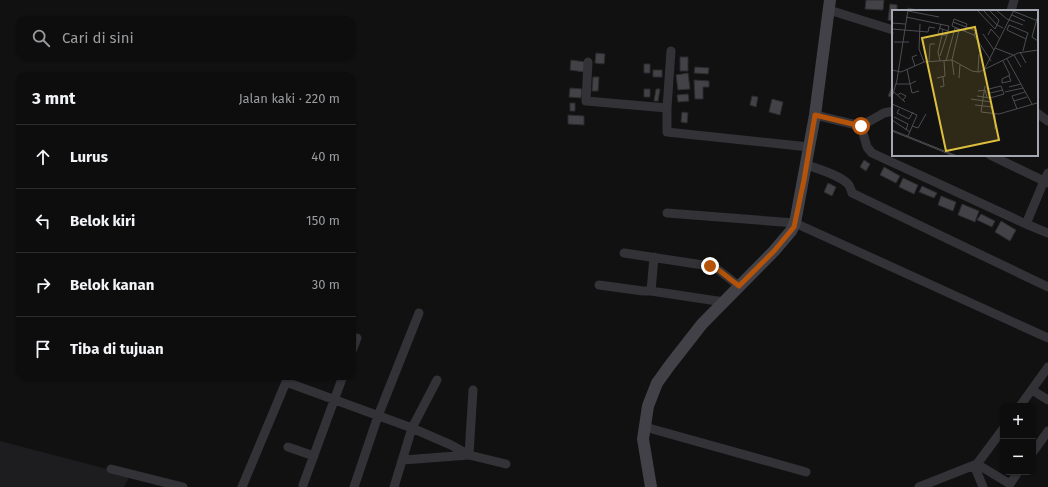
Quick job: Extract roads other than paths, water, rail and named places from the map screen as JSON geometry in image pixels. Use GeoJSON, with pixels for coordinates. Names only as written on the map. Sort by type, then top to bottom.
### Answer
{"type":"FeatureCollection","features":[{"type":"Feature","properties":{"kind":"street"},"geometry":{"type":"LineString","coordinates":[[1011,10],[1014,0]]}},
{"type":"Feature","properties":{"kind":"street"},"geometry":{"type":"LineString","coordinates":[[651,487],[644,439],[645,427],[648,406],[663,374],[702,324],[774,251],[791,231],[795,223],[807,165],[830,5],[892,30]]}},
{"type":"Feature","properties":{"kind":"street"},"geometry":{"type":"LineString","coordinates":[[671,51],[666,108],[667,132],[809,147]]}},
{"type":"Feature","properties":{"kind":"street"},"geometry":{"type":"LineString","coordinates":[[588,62],[586,105],[666,108]]}},
{"type":"Feature","properties":{"kind":"street"},"geometry":{"type":"LineString","coordinates":[[815,115],[861,126],[884,113],[892,111]]}},
{"type":"Feature","properties":{"kind":"street"},"geometry":{"type":"LineString","coordinates":[[1038,114],[1048,121]]}},
{"type":"Feature","properties":{"kind":"street"},"geometry":{"type":"LineString","coordinates":[[861,126],[867,147],[872,153],[1048,234]]}},
{"type":"Feature","properties":{"kind":"street"},"geometry":{"type":"LineString","coordinates":[[992,156],[1047,179],[1026,224]]}},
{"type":"Feature","properties":{"kind":"street"},"geometry":{"type":"LineString","coordinates":[[807,165],[826,171],[843,180],[849,184],[852,193],[1048,287]]}},
{"type":"Feature","properties":{"kind":"street"},"geometry":{"type":"LineString","coordinates":[[667,214],[795,223],[1048,338]]}},
{"type":"Feature","properties":{"kind":"street"},"geometry":{"type":"LineString","coordinates":[[624,253],[716,268],[739,286]]}},
{"type":"Feature","properties":{"kind":"street"},"geometry":{"type":"LineString","coordinates":[[651,291],[654,257]]}},
{"type":"Feature","properties":{"kind":"street"},"geometry":{"type":"LineString","coordinates":[[600,285],[724,302]]}},
{"type":"Feature","properties":{"kind":"street"},"geometry":{"type":"LineString","coordinates":[[354,487],[378,416],[419,313]]}},
{"type":"Feature","properties":{"kind":"street"},"geometry":{"type":"LineString","coordinates":[[1022,403],[1048,367]]}},
{"type":"Feature","properties":{"kind":"street"},"geometry":{"type":"LineString","coordinates":[[303,485],[342,380]]}},
{"type":"Feature","properties":{"kind":"street"},"geometry":{"type":"LineString","coordinates":[[394,487],[412,428],[436,380]]}},
{"type":"Feature","properties":{"kind":"street"},"geometry":{"type":"LineString","coordinates":[[242,487],[286,382],[412,428],[451,445],[469,455],[506,464]]}},
{"type":"Feature","properties":{"kind":"street"},"geometry":{"type":"LineString","coordinates":[[469,455],[473,390]]}},
{"type":"Feature","properties":{"kind":"street"},"geometry":{"type":"LineString","coordinates":[[1032,390],[1048,400]]}},
{"type":"Feature","properties":{"kind":"street"},"geometry":{"type":"LineString","coordinates":[[645,427],[806,472]]}},
{"type":"Feature","properties":{"kind":"street"},"geometry":{"type":"LineString","coordinates":[[1036,450],[1044,443],[1048,431]]}},
{"type":"Feature","properties":{"kind":"street"},"geometry":{"type":"LineString","coordinates":[[919,487],[938,484],[976,465],[1000,433]]}},
{"type":"Feature","properties":{"kind":"street"},"geometry":{"type":"LineString","coordinates":[[288,447],[314,456]]}},
{"type":"Feature","properties":{"kind":"street"},"geometry":{"type":"LineString","coordinates":[[403,460],[469,455]]}},
{"type":"Feature","properties":{"kind":"street"},"geometry":{"type":"LineString","coordinates":[[976,465],[1010,484],[1016,475]]}},
{"type":"Feature","properties":{"kind":"street"},"geometry":{"type":"LineString","coordinates":[[976,465],[983,487]]}},
{"type":"Feature","properties":{"kind":"street"},"geometry":{"type":"LineString","coordinates":[[111,469],[182,487]]}}]}
